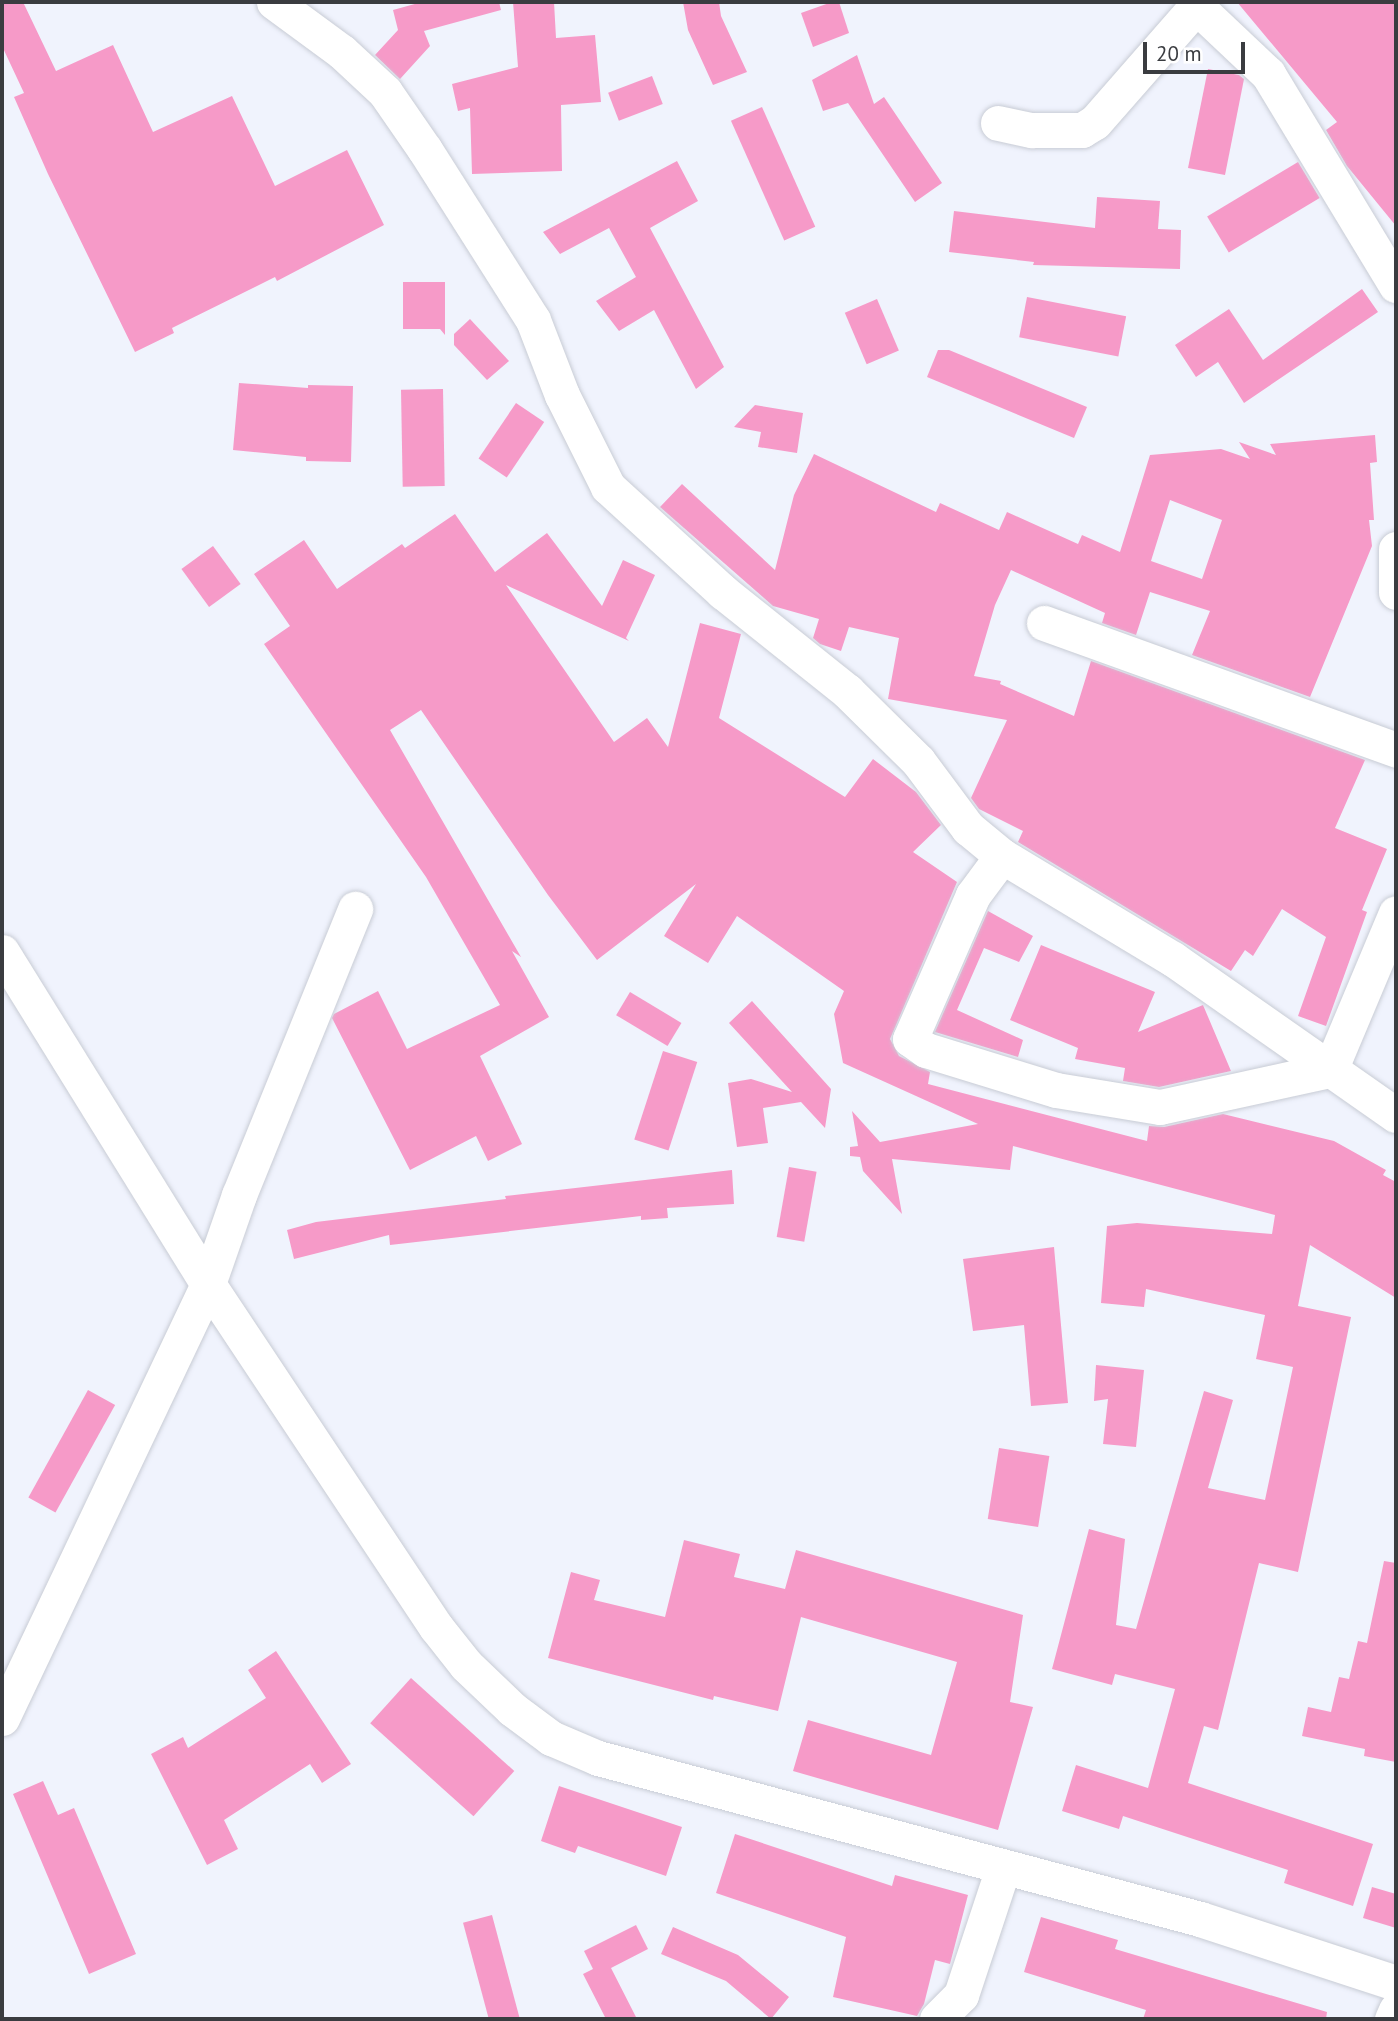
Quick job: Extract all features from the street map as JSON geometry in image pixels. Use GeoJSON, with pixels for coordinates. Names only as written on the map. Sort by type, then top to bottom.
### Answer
{"type":"FeatureCollection","features":[{"type":"Feature","properties":{"kind":"street"},"geometry":{"type":"LineString","coordinates":[[274,2],[342,52],[385,92],[533,320],[562,395],[608,486],[723,592],[847,691],[918,761],[968,828],[1002,856],[1173,958],[1396,1115]]}},
{"type":"Feature","properties":{"kind":"street"},"geometry":{"type":"LineString","coordinates":[[998,123],[1032,130],[1082,130],[1096,121],[1198,4],[1268,74],[1396,285]]}},
{"type":"Feature","properties":{"kind":"street"},"geometry":{"type":"LineString","coordinates":[[1396,549],[1396,592]]}},
{"type":"Feature","properties":{"kind":"street"},"geometry":{"type":"LineString","coordinates":[[1044,622],[1396,750]]}},
{"type":"Feature","properties":{"kind":"street"},"geometry":{"type":"LineString","coordinates":[[1002,856],[973,895],[910,1039],[918,1045],[926,1050],[1056,1090],[1160,1107],[1330,1070]]}},
{"type":"Feature","properties":{"kind":"street"},"geometry":{"type":"LineString","coordinates":[[2,1718],[208,1284],[239,1195],[355,909]]}},
{"type":"Feature","properties":{"kind":"street"},"geometry":{"type":"LineString","coordinates":[[1330,1070],[1396,914]]}},
{"type":"Feature","properties":{"kind":"street"},"geometry":{"type":"LineString","coordinates":[[2,953],[208,1284],[436,1627],[466,1665],[512,1709],[541,1731],[598,1758],[1200,1919],[1396,1983]]}},
{"type":"Feature","properties":{"kind":"street"},"geometry":{"type":"LineString","coordinates":[[937,2019],[961,1995],[1003,1868]]}},
{"type":"Feature","properties":{"kind":"street"},"geometry":{"type":"LineString","coordinates":[[1392,2019],[1396,2010]]}},
{"type":"Feature","properties":{"kind":"building"},"geometry":{"type":"Polygon","coordinates":[[[2,2],[23,2],[56,71],[113,45],[153,132],[232,96],[275,186],[347,150],[384,225],[277,281],[275,277],[172,328],[174,333],[135,352],[48,174],[14,97],[24,93],[2,46],[2,2]]]}},
{"type":"Feature","properties":{"kind":"building"},"geometry":{"type":"Polygon","coordinates":[[[422,2],[499,2],[501,10],[424,31],[430,46],[400,79],[375,55],[398,30],[393,10],[422,2]]]}},
{"type":"Feature","properties":{"kind":"building"},"geometry":{"type":"Polygon","coordinates":[[[513,2],[554,2],[556,38],[595,35],[601,102],[561,105],[562,171],[472,174],[470,108],[458,111],[452,84],[518,67],[513,2]]]}},
{"type":"Feature","properties":{"kind":"building"},"geometry":{"type":"Polygon","coordinates":[[[683,2],[719,2],[721,16],[747,72],[713,85],[688,30],[683,2]]]}},
{"type":"Feature","properties":{"kind":"building"},"geometry":{"type":"Polygon","coordinates":[[[839,2],[849,33],[813,47],[801,13],[839,2]]]}},
{"type":"Feature","properties":{"kind":"building"},"geometry":{"type":"Polygon","coordinates":[[[1237,2],[1396,2],[1396,226],[1347,166],[1326,130],[1337,122],[1237,2]]]}},
{"type":"Feature","properties":{"kind":"building"},"geometry":{"type":"Polygon","coordinates":[[[857,55],[874,104],[884,97],[942,183],[915,202],[848,103],[823,111],[812,80],[857,55]]]}},
{"type":"Feature","properties":{"kind":"building"},"geometry":{"type":"Polygon","coordinates":[[[1208,69],[1239,75],[1244,79],[1225,175],[1188,168],[1208,69]]]}},
{"type":"Feature","properties":{"kind":"building"},"geometry":{"type":"Polygon","coordinates":[[[652,76],[663,104],[619,121],[608,93],[652,76]]]}},
{"type":"Feature","properties":{"kind":"building"},"geometry":{"type":"Polygon","coordinates":[[[762,107],[815,227],[784,241],[731,121],[762,107]]]}},
{"type":"Feature","properties":{"kind":"building"},"geometry":{"type":"Polygon","coordinates":[[[677,161],[698,201],[650,228],[724,367],[696,389],[654,310],[619,331],[596,301],[636,277],[609,228],[560,254],[543,232],[677,161]]]}},
{"type":"Feature","properties":{"kind":"building"},"geometry":{"type":"Polygon","coordinates":[[[1298,162],[1320,198],[1229,253],[1207,217],[1298,162]]]}},
{"type":"Feature","properties":{"kind":"building"},"geometry":{"type":"Polygon","coordinates":[[[1097,197],[1160,201],[1158,229],[1181,230],[1180,269],[1033,265],[1034,262],[949,252],[954,211],[1095,228],[1097,197]]]}},
{"type":"Feature","properties":{"kind":"building"},"geometry":{"type":"Polygon","coordinates":[[[403,282],[445,282],[445,335],[440,329],[403,329],[403,282]]]}},
{"type":"Feature","properties":{"kind":"building"},"geometry":{"type":"Polygon","coordinates":[[[1362,289],[1378,312],[1244,403],[1218,362],[1196,377],[1175,345],[1229,309],[1263,360],[1362,289]]]}},
{"type":"Feature","properties":{"kind":"building"},"geometry":{"type":"Polygon","coordinates":[[[1027,297],[1126,316],[1118,357],[1019,337],[1027,297]]]}},
{"type":"Feature","properties":{"kind":"building"},"geometry":{"type":"Polygon","coordinates":[[[877,299],[899,351],[867,364],[845,313],[877,299]]]}},
{"type":"Feature","properties":{"kind":"building"},"geometry":{"type":"Polygon","coordinates":[[[470,319],[509,361],[487,380],[454,345],[454,334],[470,319]]]}},
{"type":"Feature","properties":{"kind":"building"},"geometry":{"type":"Polygon","coordinates":[[[938,350],[949,350],[1087,407],[1074,438],[927,377],[938,350]]]}},
{"type":"Feature","properties":{"kind":"building"},"geometry":{"type":"Polygon","coordinates":[[[239,383],[308,388],[308,385],[353,386],[351,462],[306,461],[306,457],[233,450],[239,383]]]}},
{"type":"Feature","properties":{"kind":"building"},"geometry":{"type":"Polygon","coordinates":[[[443,389],[445,486],[403,487],[401,390],[443,389]]]}},
{"type":"Feature","properties":{"kind":"building"},"geometry":{"type":"Polygon","coordinates":[[[516,403],[544,422],[507,478],[479,459],[516,403]]]}},
{"type":"Feature","properties":{"kind":"building"},"geometry":{"type":"Polygon","coordinates":[[[755,405],[803,413],[797,453],[758,447],[761,432],[734,427],[755,405]]]}},
{"type":"Feature","properties":{"kind":"building"},"geometry":{"type":"Polygon","coordinates":[[[1375,435],[1377,462],[1370,463],[1374,520],[1369,520],[1372,546],[1310,697],[1192,655],[1210,611],[1150,592],[1136,635],[1102,623],[1105,613],[1011,570],[995,605],[974,676],[1001,681],[1000,684],[1074,716],[1091,661],[1365,760],[1335,828],[1387,849],[1362,910],[1367,912],[1326,1026],[1298,1016],[1326,937],[1282,909],[1253,956],[1245,950],[1231,971],[1018,842],[1023,831],[979,809],[971,798],[1007,720],[888,699],[899,638],[849,627],[841,651],[820,644],[813,638],[819,619],[773,606],[660,507],[682,484],[775,570],[794,495],[814,454],[936,512],[940,503],[999,530],[1007,512],[1078,544],[1082,535],[1120,552],[1150,455],[1221,449],[1250,459],[1239,442],[1276,455],[1270,444],[1375,435]],[[1170,500],[1151,561],[1202,579],[1222,520],[1170,500]]]}},
{"type":"Feature","properties":{"kind":"building"},"geometry":{"type":"Polygon","coordinates":[[[455,514],[495,572],[547,533],[602,606],[623,560],[655,575],[626,638],[629,641],[506,585],[614,742],[647,718],[668,747],[700,623],[741,634],[719,718],[845,797],[873,759],[916,792],[941,825],[913,852],[957,882],[890,1039],[899,1056],[930,1072],[928,1084],[1147,1141],[1149,1126],[1164,1127],[1223,1114],[1334,1141],[1386,1170],[1383,1175],[1396,1182],[1396,1298],[1310,1245],[1298,1306],[1351,1317],[1298,1572],[1259,1563],[1218,1730],[1204,1726],[1188,1783],[1373,1844],[1353,1906],[1284,1883],[1288,1870],[1123,1816],[1119,1829],[1062,1811],[1076,1765],[1148,1788],[1175,1689],[1115,1674],[1112,1685],[1052,1669],[1089,1529],[1125,1539],[1116,1625],[1136,1629],[1204,1391],[1233,1400],[1208,1488],[1265,1500],[1293,1367],[1256,1359],[1265,1315],[1146,1289],[1144,1307],[1101,1303],[1107,1226],[1137,1223],[1272,1234],[1275,1215],[1013,1146],[1010,1170],[892,1159],[902,1214],[863,1171],[860,1157],[850,1156],[850,1147],[858,1146],[852,1111],[880,1142],[978,1124],[843,1063],[834,1014],[844,991],[737,916],[708,963],[664,936],[696,884],[597,960],[548,895],[421,710],[390,730],[521,957],[512,951],[549,1017],[480,1056],[522,1144],[488,1161],[476,1136],[410,1170],[332,1018],[334,1014],[378,991],[407,1049],[500,1005],[426,877],[264,644],[290,626],[254,574],[304,540],[337,589],[402,544],[405,548],[455,514]]]}},
{"type":"Feature","properties":{"kind":"building"},"geometry":{"type":"Polygon","coordinates":[[[213,546],[241,584],[209,607],[181,569],[213,546]]]}},
{"type":"Feature","properties":{"kind":"building"},"geometry":{"type":"Polygon","coordinates":[[[988,911],[1033,936],[1019,962],[984,948],[957,1010],[1023,1040],[1018,1057],[935,1032],[988,911]]]}},
{"type":"Feature","properties":{"kind":"building"},"geometry":{"type":"Polygon","coordinates":[[[1041,945],[1155,992],[1138,1032],[1203,1005],[1231,1071],[1159,1087],[1123,1081],[1125,1068],[1075,1059],[1078,1048],[1010,1020],[1041,945]]]}},
{"type":"Feature","properties":{"kind":"building"},"geometry":{"type":"Polygon","coordinates":[[[630,992],[681,1023],[668,1046],[616,1015],[630,992]]]}},
{"type":"Feature","properties":{"kind":"building"},"geometry":{"type":"Polygon","coordinates":[[[752,1001],[831,1089],[825,1128],[801,1102],[763,1108],[768,1143],[737,1147],[728,1083],[751,1079],[792,1092],[729,1023],[752,1001]]]}},
{"type":"Feature","properties":{"kind":"building"},"geometry":{"type":"Polygon","coordinates":[[[663,1051],[697,1062],[668,1151],[634,1139],[663,1051]]]}},
{"type":"Feature","properties":{"kind":"building"},"geometry":{"type":"Polygon","coordinates":[[[789,1167],[817,1172],[804,1242],[777,1237],[789,1167]]]}},
{"type":"Feature","properties":{"kind":"building"},"geometry":{"type":"Polygon","coordinates":[[[732,1170],[734,1204],[667,1208],[668,1218],[641,1220],[641,1216],[390,1245],[389,1235],[294,1259],[287,1230],[316,1222],[506,1199],[505,1196],[732,1170]]]}},
{"type":"Feature","properties":{"kind":"building"},"geometry":{"type":"Polygon","coordinates":[[[1054,1247],[1068,1403],[1031,1406],[1024,1325],[973,1331],[963,1259],[1054,1247]]]}},
{"type":"Feature","properties":{"kind":"building"},"geometry":{"type":"Polygon","coordinates":[[[1096,1365],[1144,1370],[1136,1447],[1103,1444],[1108,1399],[1094,1401],[1096,1365]]]}},
{"type":"Feature","properties":{"kind":"building"},"geometry":{"type":"Polygon","coordinates":[[[88,1390],[115,1405],[55,1513],[28,1498],[88,1390]]]}},
{"type":"Feature","properties":{"kind":"building"},"geometry":{"type":"Polygon","coordinates":[[[999,1448],[1049,1456],[1038,1527],[988,1519],[999,1448]]]}},
{"type":"Feature","properties":{"kind":"building"},"geometry":{"type":"Polygon","coordinates":[[[684,1540],[740,1554],[734,1577],[785,1589],[796,1550],[1023,1615],[1010,1702],[1033,1707],[998,1830],[793,1771],[808,1720],[931,1755],[957,1662],[801,1617],[778,1711],[714,1696],[713,1700],[548,1658],[571,1572],[600,1580],[594,1600],[665,1617],[684,1540]]]}},
{"type":"Feature","properties":{"kind":"building"},"geometry":{"type":"Polygon","coordinates":[[[1384,1561],[1396,1563],[1396,1762],[1364,1756],[1365,1749],[1302,1736],[1308,1707],[1331,1712],[1339,1677],[1349,1679],[1358,1641],[1367,1643],[1384,1561]]]}},
{"type":"Feature","properties":{"kind":"building"},"geometry":{"type":"Polygon","coordinates":[[[276,1651],[351,1764],[322,1783],[310,1764],[224,1820],[238,1849],[207,1865],[151,1754],[183,1737],[188,1748],[266,1698],[248,1670],[276,1651]]]}},
{"type":"Feature","properties":{"kind":"building"},"geometry":{"type":"Polygon","coordinates":[[[411,1678],[514,1771],[473,1816],[370,1723],[411,1678]]]}},
{"type":"Feature","properties":{"kind":"building"},"geometry":{"type":"Polygon","coordinates":[[[43,1781],[58,1815],[74,1808],[136,1954],[89,1974],[13,1794],[43,1781]]]}},
{"type":"Feature","properties":{"kind":"building"},"geometry":{"type":"Polygon","coordinates":[[[559,1786],[682,1827],[666,1876],[578,1846],[575,1853],[541,1841],[559,1786]]]}},
{"type":"Feature","properties":{"kind":"building"},"geometry":{"type":"Polygon","coordinates":[[[735,1834],[892,1886],[895,1875],[968,1895],[950,1964],[935,1960],[924,2004],[917,2016],[833,1997],[846,1937],[716,1893],[735,1834]]]}},
{"type":"Feature","properties":{"kind":"building"},"geometry":{"type":"Polygon","coordinates":[[[1372,1887],[1396,1894],[1396,1928],[1363,1918],[1372,1887]]]}},
{"type":"Feature","properties":{"kind":"building"},"geometry":{"type":"Polygon","coordinates":[[[492,1915],[520,2019],[489,2019],[463,1923],[492,1915]]]}},
{"type":"Feature","properties":{"kind":"building"},"geometry":{"type":"Polygon","coordinates":[[[1041,1917],[1118,1940],[1115,1949],[1327,2012],[1326,2019],[1143,2019],[1146,2010],[1024,1972],[1041,1917]]]}},
{"type":"Feature","properties":{"kind":"building"},"geometry":{"type":"Polygon","coordinates":[[[636,1925],[648,1949],[611,1968],[637,2019],[606,2019],[583,1974],[593,1969],[584,1951],[636,1925]]]}},
{"type":"Feature","properties":{"kind":"building"},"geometry":{"type":"Polygon","coordinates":[[[673,1927],[738,1955],[789,1997],[771,2019],[726,1981],[661,1954],[673,1927]]]}}]}
